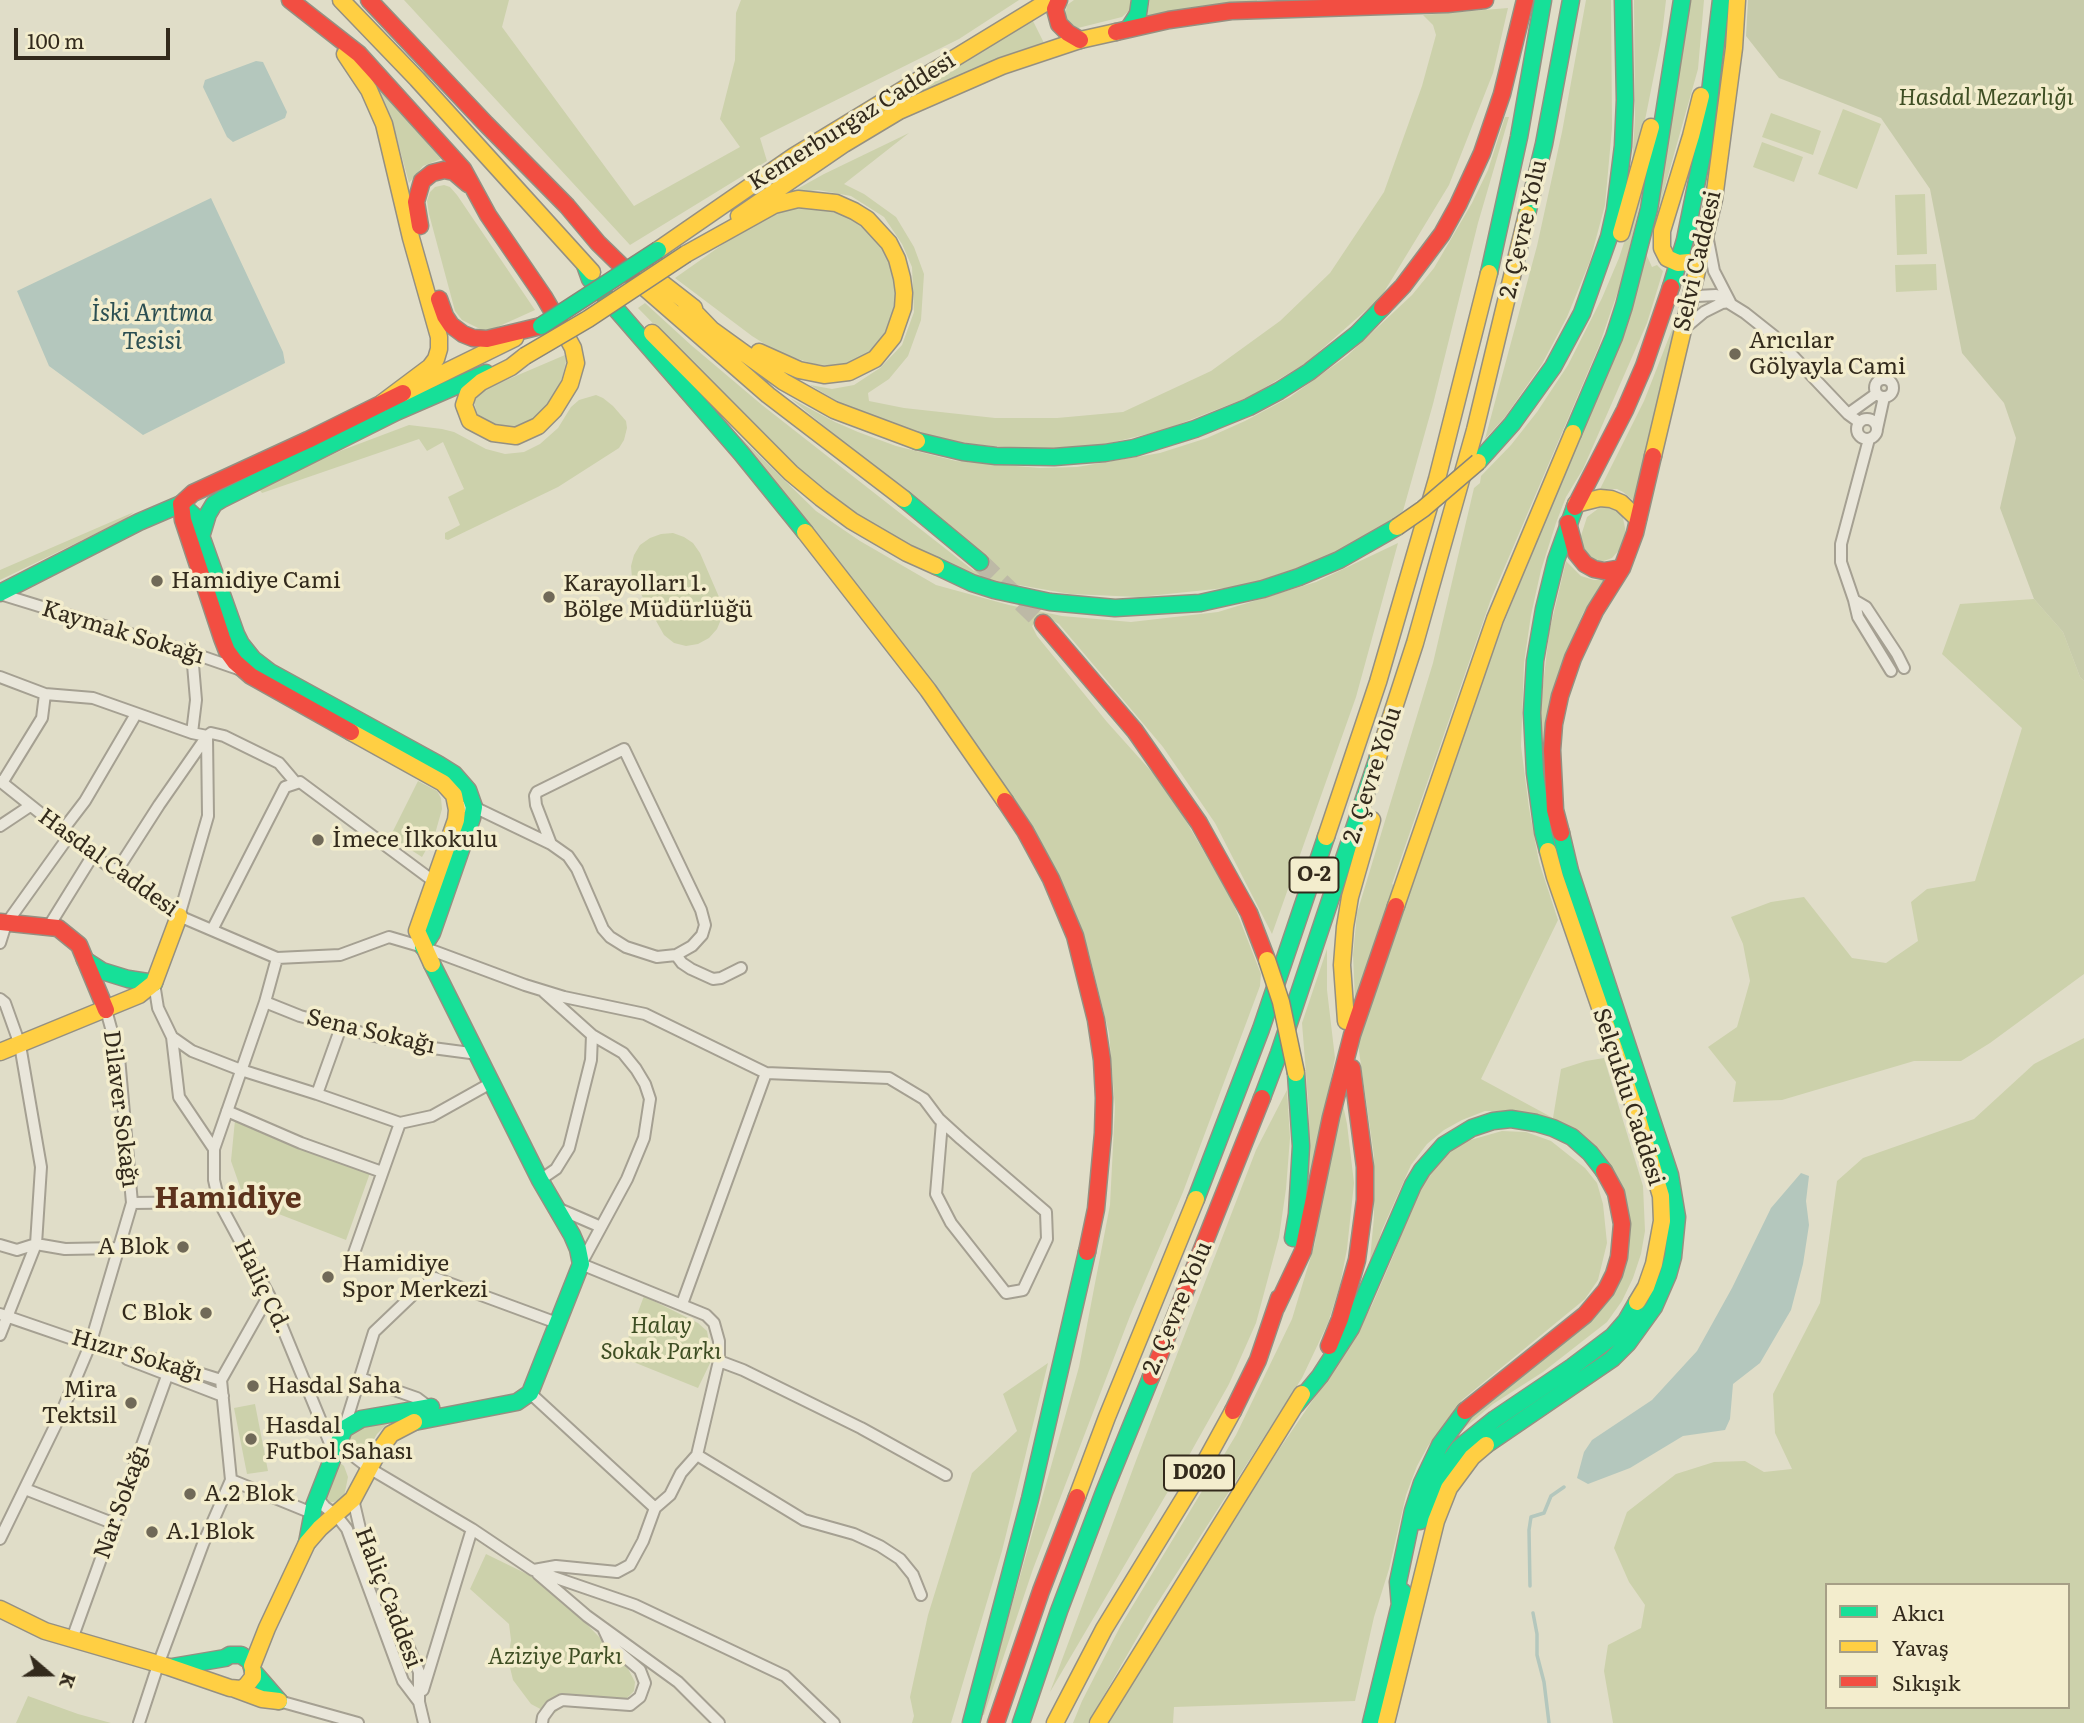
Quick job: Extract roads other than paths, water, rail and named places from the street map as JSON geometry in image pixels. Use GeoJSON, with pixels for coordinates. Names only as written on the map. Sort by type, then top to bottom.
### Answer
{"type":"FeatureCollection","features":[{"type":"Feature","properties":{"kind":"main road"},"geometry":{"type":"LineString","coordinates":[[325,0],[404,80],[444,110]]}},
{"type":"Feature","properties":{"kind":"main road"},"geometry":{"type":"LineString","coordinates":[[341,0],[585,265],[726,409],[791,473],[821,498],[852,521],[907,554],[960,578],[994,590],[1050,602],[1115,608],[1200,603],[1263,589],[1298,577],[1339,560],[1397,527],[1432,502],[1478,462],[1530,401],[1595,299],[1622,231],[1657,103],[1676,0]]}},
{"type":"Feature","properties":{"kind":"main road"},"geometry":{"type":"LineString","coordinates":[[369,0],[618,263],[768,395],[903,498],[980,562]]}},
{"type":"Feature","properties":{"kind":"main road"},"geometry":{"type":"LineString","coordinates":[[386,0],[468,90],[486,124]]}},
{"type":"Feature","properties":{"kind":"main road","name":"Kemerburgaz Caddesi"},"geometry":{"type":"LineString","coordinates":[[541,326],[870,107],[1050,0]]}},
{"type":"Feature","properties":{"kind":"main road"},"geometry":{"type":"LineString","coordinates":[[1059,0],[1055,9],[1059,24],[1080,40]]}},
{"type":"Feature","properties":{"kind":"main road"},"geometry":{"type":"LineString","coordinates":[[1129,28],[1138,14],[1140,0]]}},
{"type":"Feature","properties":{"kind":"main road","name":"Kemerburgaz Caddesi"},"geometry":{"type":"LineString","coordinates":[[686,254],[806,168],[899,111],[1002,66],[1080,40],[1129,28],[1231,11],[1485,0]]}},
{"type":"Feature","properties":{"kind":"main road"},"geometry":{"type":"LineString","coordinates":[[685,302],[712,330],[784,382],[834,410],[913,440],[963,452],[1054,457],[1105,453],[1164,440],[1195,429],[1259,402],[1309,372],[1381,312],[1417,269],[1442,234],[1482,153],[1502,94],[1525,0]]}},
{"type":"Feature","properties":{"kind":"main road","name":"2. Çevre Yolu"},"geometry":{"type":"LineString","coordinates":[[996,1723],[1041,1591],[1107,1417],[1212,1161],[1257,1041],[1378,682],[1434,492],[1481,309],[1521,124],[1543,0]]}},
{"type":"Feature","properties":{"kind":"main road","name":"2. Çevre Yolu"},"geometry":{"type":"LineString","coordinates":[[1021,1723],[1104,1492],[1279,1053],[1381,751],[1443,547],[1496,348],[1546,133],[1571,0]]}},
{"type":"Feature","properties":{"kind":"main road"},"geometry":{"type":"LineString","coordinates":[[1572,334],[1592,289],[1615,210],[1625,111],[1623,0]]}},
{"type":"Feature","properties":{"kind":"main road"},"geometry":{"type":"LineString","coordinates":[[1276,1308],[1303,1251],[1331,1117],[1352,1035],[1459,717],[1495,619],[1620,321],[1649,209],[1682,0]]}},
{"type":"Feature","properties":{"kind":"main road"},"geometry":{"type":"LineString","coordinates":[[1700,256],[1693,261],[1671,261],[1664,254],[1661,231],[1699,107],[1721,0]]}},
{"type":"Feature","properties":{"kind":"main road","name":"Selvi Caddesi"},"geometry":{"type":"LineString","coordinates":[[1576,503],[1625,410],[1654,337],[1678,263],[1703,151],[1721,0]]}},
{"type":"Feature","properties":{"kind":"main road","name":"Selvi Caddesi"},"geometry":{"type":"LineString","coordinates":[[1639,519],[1714,198],[1734,48],[1737,0]]}},
{"type":"Feature","properties":{"kind":"main road"},"geometry":{"type":"LineString","coordinates":[[295,4],[369,65],[463,169],[488,215],[544,298],[573,348],[576,363],[570,384],[554,410],[538,426],[516,436],[494,433],[470,421],[464,405],[468,393],[481,382],[511,367],[525,356]]}},
{"type":"Feature","properties":{"kind":"main road"},"geometry":{"type":"LineString","coordinates":[[295,4],[350,60],[377,106],[391,148],[411,238],[439,337],[439,349],[430,367],[382,403]]}},
{"type":"Feature","properties":{"kind":"main road"},"geometry":{"type":"LineString","coordinates":[[473,190],[454,172],[444,170],[432,173],[422,181],[417,194],[419,220],[445,316],[456,330],[480,340],[541,326]]}},
{"type":"Feature","properties":{"kind":"main road"},"geometry":{"type":"LineString","coordinates":[[201,537],[204,522],[214,505],[248,485],[396,412],[525,356],[588,319],[686,254],[774,205],[798,199],[836,203],[867,219],[878,229],[897,260],[904,293],[899,323],[885,348],[863,366],[836,375],[810,373],[787,366],[759,351],[685,302],[607,239],[583,224]]}},
{"type":"Feature","properties":{"kind":"main road"},"geometry":{"type":"LineString","coordinates":[[585,265],[590,279],[741,453],[834,568],[977,758],[1006,800],[1045,867],[1071,926],[1087,979],[1098,1033],[1104,1098],[1096,1209],[1036,1476],[971,1723]]}},
{"type":"Feature","properties":{"kind":"main road"},"geometry":{"type":"LineString","coordinates":[[1654,337],[1676,307],[1690,299]]}},
{"type":"Feature","properties":{"kind":"main road"},"geometry":{"type":"LineString","coordinates":[[0,594],[139,522],[181,504],[193,493],[541,326]]}},
{"type":"Feature","properties":{"kind":"main road"},"geometry":{"type":"LineString","coordinates":[[181,504],[191,505],[248,485]]}},
{"type":"Feature","properties":{"kind":"main road"},"geometry":{"type":"LineString","coordinates":[[1576,503],[1600,498],[1611,499],[1621,503],[1639,519]]}},
{"type":"Feature","properties":{"kind":"main road","name":"Selçuklu Caddesi"},"geometry":{"type":"LineString","coordinates":[[1371,1723],[1407,1572],[1426,1502],[1436,1480],[1459,1448],[1473,1435],[1613,1336],[1626,1321],[1646,1287],[1660,1241],[1661,1196],[1656,1176],[1555,877],[1539,811],[1533,745],[1535,661],[1549,588],[1576,503]]}},
{"type":"Feature","properties":{"kind":"main road"},"geometry":{"type":"LineString","coordinates":[[181,504],[194,516],[236,634],[253,659],[270,672],[454,774],[468,790],[474,807],[441,886]]}},
{"type":"Feature","properties":{"kind":"main road"},"geometry":{"type":"LineString","coordinates":[[181,504],[183,520],[222,638],[236,662],[265,684],[443,783],[454,795],[456,820],[432,933],[423,947],[540,1180],[578,1249],[581,1264],[530,1393],[517,1402],[417,1420],[391,1434],[383,1443],[353,1499],[307,1543],[267,1628],[253,1669],[253,1677],[246,1686],[232,1689],[225,1686],[219,1677],[219,1666],[267,1628]]}},
{"type":"Feature","properties":{"kind":"main road","name":"Selçuklu Caddesi"},"geometry":{"type":"LineString","coordinates":[[1385,1723],[1436,1521],[1449,1488],[1472,1457],[1485,1446],[1612,1359],[1628,1343],[1654,1307],[1673,1257],[1677,1217],[1670,1175],[1576,891],[1559,831],[1553,794],[1554,724],[1567,674],[1580,639],[1629,553],[1639,519]]}},
{"type":"Feature","properties":{"kind":"main road"},"geometry":{"type":"LineString","coordinates":[[1568,523],[1576,553],[1585,564],[1594,569],[1622,568]]}},
{"type":"Feature","properties":{"kind":"main road"},"geometry":{"type":"LineString","coordinates":[[1043,622],[1135,731],[1199,823],[1249,913],[1267,960],[1281,1002],[1296,1073],[1301,1146],[1297,1214],[1286,1273],[1276,1308]]}},
{"type":"Feature","properties":{"kind":"main road"},"geometry":{"type":"LineString","coordinates":[[1346,1021],[1342,965],[1345,928],[1350,897],[1377,797],[1381,751]]}},
{"type":"Feature","properties":{"kind":"main road"},"geometry":{"type":"LineString","coordinates":[[0,1052],[139,995],[154,983],[179,916]]}},
{"type":"Feature","properties":{"kind":"main road"},"geometry":{"type":"LineString","coordinates":[[3,923],[58,928],[79,945],[106,1010]]}},
{"type":"Feature","properties":{"kind":"main road"},"geometry":{"type":"LineString","coordinates":[[85,960],[102,971],[154,983]]}},
{"type":"Feature","properties":{"kind":"main road"},"geometry":{"type":"LineString","coordinates":[[1098,1723],[1315,1374],[1340,1319],[1357,1260],[1363,1227],[1365,1167],[1352,1068]]}},
{"type":"Feature","properties":{"kind":"main road"},"geometry":{"type":"LineString","coordinates":[[1296,1405],[1320,1376],[1351,1328],[1413,1185],[1444,1144],[1472,1128],[1511,1119],[1553,1128],[1572,1137],[1590,1153],[1611,1181],[1620,1208],[1622,1239],[1614,1274],[1606,1290],[1585,1315],[1475,1402],[1461,1416],[1440,1446],[1422,1483],[1413,1511],[1398,1582],[1400,1606]]}},
{"type":"Feature","properties":{"kind":"main road","name":"D020"},"geometry":{"type":"LineString","coordinates":[[1055,1723],[1104,1629],[1231,1416],[1258,1360],[1276,1308]]}},
{"type":"Feature","properties":{"kind":"main road"},"geometry":{"type":"LineString","coordinates":[[307,1543],[312,1513],[344,1429],[361,1419],[518,1391],[530,1393]]}},
{"type":"Feature","properties":{"kind":"main road"},"geometry":{"type":"LineString","coordinates":[[0,1609],[45,1631],[164,1666],[262,1699],[279,1701]]}},
{"type":"Feature","properties":{"kind":"main road"},"geometry":{"type":"LineString","coordinates":[[1067,1723],[1089,1675],[1104,1629]]}},
{"type":"Feature","properties":{"kind":"main road"},"geometry":{"type":"LineString","coordinates":[[164,1666],[231,1656],[246,1657],[279,1701]]}},
{"type":"Feature","properties":{"kind":"street"},"geometry":{"type":"LineString","coordinates":[[1707,230],[1714,271],[1730,302]]}},
{"type":"Feature","properties":{"kind":"street"},"geometry":{"type":"LineString","coordinates":[[1690,299],[1712,295],[1730,302],[1774,336],[1848,414],[1859,422]]}},
{"type":"Feature","properties":{"kind":"street"},"geometry":{"type":"LineString","coordinates":[[1682,332],[1704,312],[1730,302]]}},
{"type":"Feature","properties":{"kind":"street"},"geometry":{"type":"LineString","coordinates":[[1848,414],[1880,396],[1877,429],[1875,436],[1862,438],[1857,434],[1856,427],[1862,419],[1869,419],[1875,422],[1877,429]]}},
{"type":"Feature","properties":{"kind":"street"},"geometry":{"type":"LineString","coordinates":[[1869,439],[1841,544],[1841,562],[1858,617],[1891,671]]}},
{"type":"Feature","properties":{"kind":"street","name":"Kaymak Sokağı"},"geometry":{"type":"LineString","coordinates":[[0,594],[246,672]]}},
{"type":"Feature","properties":{"kind":"street"},"geometry":{"type":"LineString","coordinates":[[1854,600],[1866,607],[1904,668]]}},
{"type":"Feature","properties":{"kind":"street"},"geometry":{"type":"LineString","coordinates":[[192,653],[197,700],[192,733]]}},
{"type":"Feature","properties":{"kind":"street"},"geometry":{"type":"LineString","coordinates":[[0,677],[45,694],[93,698],[207,736]]}},
{"type":"Feature","properties":{"kind":"street"},"geometry":{"type":"LineString","coordinates":[[1,782],[42,718],[45,694]]}},
{"type":"Feature","properties":{"kind":"street"},"geometry":{"type":"LineString","coordinates":[[0,943],[3,923],[66,834],[136,714]]}},
{"type":"Feature","properties":{"kind":"street"},"geometry":{"type":"LineString","coordinates":[[116,872],[211,733],[224,736],[279,763],[296,783]]}},
{"type":"Feature","properties":{"kind":"street"},"geometry":{"type":"LineString","coordinates":[[179,916],[208,816],[207,736]]}},
{"type":"Feature","properties":{"kind":"street"},"geometry":{"type":"LineString","coordinates":[[457,807],[474,807],[551,844],[568,856],[577,869],[603,929],[626,947],[657,957],[676,955],[692,946],[702,935],[705,925],[701,910],[625,749],[537,792],[536,805],[551,844]]}},
{"type":"Feature","properties":{"kind":"street","name":"Hasdal Caddesi"},"geometry":{"type":"LineString","coordinates":[[1,782],[93,855],[179,916],[277,958],[340,955],[388,937],[564,997],[645,1014],[766,1073]]}},
{"type":"Feature","properties":{"kind":"street"},"geometry":{"type":"LineString","coordinates":[[212,930],[285,787],[300,782],[441,886]]}},
{"type":"Feature","properties":{"kind":"street"},"geometry":{"type":"LineString","coordinates":[[0,826],[30,806]]}},
{"type":"Feature","properties":{"kind":"street"},"geometry":{"type":"LineString","coordinates":[[49,926],[93,855]]}},
{"type":"Feature","properties":{"kind":"street"},"geometry":{"type":"LineString","coordinates":[[676,955],[691,969],[713,979],[741,968]]}},
{"type":"Feature","properties":{"kind":"street","name":"Haliç Cd."},"geometry":{"type":"LineString","coordinates":[[277,958],[265,1002],[214,1149],[214,1180],[219,1202],[269,1295],[334,1453]]}},
{"type":"Feature","properties":{"kind":"street"},"geometry":{"type":"LineString","coordinates":[[154,983],[158,1008],[172,1037],[179,1097],[214,1149]]}},
{"type":"Feature","properties":{"kind":"street"},"geometry":{"type":"LineString","coordinates":[[533,1570],[556,1566],[617,1573],[630,1565],[643,1541],[655,1508],[670,1495],[681,1473],[697,1455],[719,1361],[719,1341],[714,1324],[706,1315],[581,1264],[627,1179],[644,1138],[650,1099],[645,1084],[623,1053],[592,1035],[542,990]]}},
{"type":"Feature","properties":{"kind":"street"},"geometry":{"type":"LineString","coordinates":[[0,999],[5,1003],[20,1045],[41,1167],[36,1244],[4,1315],[0,1335]]}},
{"type":"Feature","properties":{"kind":"street","name":"Sena Sokağı"},"geometry":{"type":"LineString","coordinates":[[265,1002],[300,1016],[370,1035],[425,1047],[478,1054]]}},
{"type":"Feature","properties":{"kind":"street","name":"Dilaver Sokağı"},"geometry":{"type":"LineString","coordinates":[[0,1539],[60,1416],[90,1345],[132,1203],[119,1056],[106,1010]]}},
{"type":"Feature","properties":{"kind":"street"},"geometry":{"type":"LineString","coordinates":[[317,1094],[341,1027]]}},
{"type":"Feature","properties":{"kind":"street"},"geometry":{"type":"LineString","coordinates":[[540,1180],[556,1169],[569,1148],[591,1060],[592,1035]]}},
{"type":"Feature","properties":{"kind":"street"},"geometry":{"type":"LineString","coordinates":[[172,1037],[192,1051],[241,1070],[400,1123],[432,1116],[491,1083]]}},
{"type":"Feature","properties":{"kind":"street"},"geometry":{"type":"LineString","coordinates":[[682,1304],[766,1073],[889,1078],[924,1099],[939,1119],[942,1122],[936,1194],[951,1223],[1006,1293],[1023,1290],[1047,1239],[1046,1212],[939,1119]]}},
{"type":"Feature","properties":{"kind":"street"},"geometry":{"type":"LineString","coordinates":[[227,1111],[301,1143],[382,1172]]}},
{"type":"Feature","properties":{"kind":"street"},"geometry":{"type":"LineString","coordinates":[[354,1253],[400,1123]]}},
{"type":"Feature","properties":{"kind":"street"},"geometry":{"type":"LineString","coordinates":[[132,1203],[219,1202]]}},
{"type":"Feature","properties":{"kind":"street"},"geometry":{"type":"LineString","coordinates":[[557,1208],[601,1227]]}},
{"type":"Feature","properties":{"kind":"street"},"geometry":{"type":"LineString","coordinates":[[0,1245],[17,1250],[36,1244],[65,1249],[119,1248]]}},
{"type":"Feature","properties":{"kind":"street"},"geometry":{"type":"LineString","coordinates":[[344,1429],[374,1332],[419,1289],[435,1278],[557,1324]]}},
{"type":"Feature","properties":{"kind":"street","name":"Hızır Sokağı"},"geometry":{"type":"LineString","coordinates":[[4,1315],[169,1370],[221,1380],[269,1295]]}},
{"type":"Feature","properties":{"kind":"street"},"geometry":{"type":"LineString","coordinates":[[719,1361],[743,1370],[861,1428],[946,1475]]}},
{"type":"Feature","properties":{"kind":"street"},"geometry":{"type":"LineString","coordinates":[[169,1370],[222,1396]]}},
{"type":"Feature","properties":{"kind":"street","name":"Nar Sokağı"},"geometry":{"type":"LineString","coordinates":[[72,1639],[169,1370]]}},
{"type":"Feature","properties":{"kind":"street"},"geometry":{"type":"LineString","coordinates":[[360,1378],[417,1398],[429,1407]]}},
{"type":"Feature","properties":{"kind":"street"},"geometry":{"type":"LineString","coordinates":[[139,1723],[164,1666],[203,1545],[232,1480],[221,1380]]}},
{"type":"Feature","properties":{"kind":"street"},"geometry":{"type":"LineString","coordinates":[[530,1393],[655,1508]]}},
{"type":"Feature","properties":{"kind":"street"},"geometry":{"type":"LineString","coordinates":[[334,1453],[352,1455],[533,1570],[603,1628],[678,1682],[719,1723]]}},
{"type":"Feature","properties":{"kind":"street"},"geometry":{"type":"LineString","coordinates":[[697,1455],[804,1520],[854,1534],[880,1546],[900,1559],[913,1576],[921,1595]]}},
{"type":"Feature","properties":{"kind":"street"},"geometry":{"type":"LineString","coordinates":[[232,1480],[312,1513]]}},
{"type":"Feature","properties":{"kind":"street"},"geometry":{"type":"LineString","coordinates":[[25,1489],[115,1524]]}},
{"type":"Feature","properties":{"kind":"street","name":"Haliç Caddesi"},"geometry":{"type":"LineString","coordinates":[[319,1492],[320,1501],[336,1514],[352,1539],[403,1681],[419,1702]]}},
{"type":"Feature","properties":{"kind":"street","name":"Haliç Caddesi"},"geometry":{"type":"LineString","coordinates":[[353,1499],[361,1533],[419,1672],[419,1702]]}},
{"type":"Feature","properties":{"kind":"street"},"geometry":{"type":"LineString","coordinates":[[424,1723],[419,1702],[472,1529]]}},
{"type":"Feature","properties":{"kind":"street"},"geometry":{"type":"LineString","coordinates":[[533,1570],[635,1605],[785,1676],[834,1723]]}},
{"type":"Feature","properties":{"kind":"street"},"geometry":{"type":"LineString","coordinates":[[542,1723],[542,1717],[551,1706],[562,1700],[630,1705],[640,1697],[645,1683],[640,1670],[611,1645],[603,1628]]}},
{"type":"Feature","properties":{"kind":"street"},"geometry":{"type":"LineString","coordinates":[[279,1701],[358,1723]]}},
{"type":"Feature","properties":{"kind":"water"},"geometry":{"type":"Polygon","coordinates":[[[256,61],[263,62],[287,112],[285,118],[233,142],[227,137],[203,87],[205,80],[256,61]]]}},
{"type":"Feature","properties":{"kind":"water","name":"İski Arıtma Tesisi"},"geometry":{"type":"Polygon","coordinates":[[[211,198],[283,352],[285,363],[143,435],[49,366],[17,291],[211,198]]]}},
{"type":"Feature","properties":{"kind":"water"},"geometry":{"type":"Polygon","coordinates":[[[1801,1173],[1809,1176],[1806,1201],[1809,1225],[1803,1264],[1791,1310],[1760,1363],[1733,1384],[1730,1419],[1725,1430],[1683,1436],[1630,1468],[1588,1484],[1577,1478],[1584,1452],[1592,1440],[1652,1400],[1697,1351],[1732,1288],[1771,1208],[1801,1173]]]}},
{"type":"Feature","properties":{"kind":"waterway"},"geometry":{"type":"LineString","coordinates":[[1530,1586],[1531,1517],[1544,1513],[1551,1496],[1564,1487]]}},
{"type":"Feature","properties":{"kind":"waterway"},"geometry":{"type":"LineString","coordinates":[[1533,1613],[1549,1723]]}},
{"type":"Feature","properties":{"kind":"tunnel"},"geometry":{"type":"LineString","coordinates":[[980,562],[1043,623]]}},
{"type":"Feature","properties":{"kind":"place","name":"Arıcılar Gölyayla Cami"},"geometry":{"type":"Point","coordinates":[1735,354]}},
{"type":"Feature","properties":{"kind":"place","name":"Hamidiye Cami"},"geometry":{"type":"Point","coordinates":[157,581]}},
{"type":"Feature","properties":{"kind":"place","name":"Karayolları 1. Bölge Müdürlüğü"},"geometry":{"type":"Point","coordinates":[549,597]}},
{"type":"Feature","properties":{"kind":"place","name":"İmece İlkokulu"},"geometry":{"type":"Point","coordinates":[318,840]}},
{"type":"Feature","properties":{"kind":"place","name":"A Blok"},"geometry":{"type":"Point","coordinates":[183,1247]}},
{"type":"Feature","properties":{"kind":"place","name":"Hamidiye Spor Merkezi"},"geometry":{"type":"Point","coordinates":[328,1277]}},
{"type":"Feature","properties":{"kind":"place","name":"C Blok"},"geometry":{"type":"Point","coordinates":[206,1313]}},
{"type":"Feature","properties":{"kind":"place","name":"Hasdal Saha"},"geometry":{"type":"Point","coordinates":[253,1386]}},
{"type":"Feature","properties":{"kind":"place","name":"Mira Tektsil"},"geometry":{"type":"Point","coordinates":[131,1403]}},
{"type":"Feature","properties":{"kind":"place","name":"Hasdal Futbol Sahası"},"geometry":{"type":"Point","coordinates":[251,1439]}},
{"type":"Feature","properties":{"kind":"place","name":"A.2 Blok"},"geometry":{"type":"Point","coordinates":[190,1494]}},
{"type":"Feature","properties":{"kind":"place","name":"A.1 Blok"},"geometry":{"type":"Point","coordinates":[152,1532]}},
{"type":"Feature","properties":{"kind":"district","name":"Hamidiye"},"geometry":{"type":"Point","coordinates":[228,1199]}},
{"type":"Feature","properties":{"kind":"park label","name":"Hasdal Mezarlığı"},"geometry":{"type":"Point","coordinates":[1986,98]}},
{"type":"Feature","properties":{"kind":"park label","name":"Halay Sokak Parkı"},"geometry":{"type":"Point","coordinates":[661,1339]}},
{"type":"Feature","properties":{"kind":"park label","name":"Aziziye Parkı"},"geometry":{"type":"Point","coordinates":[555,1657]}}]}
